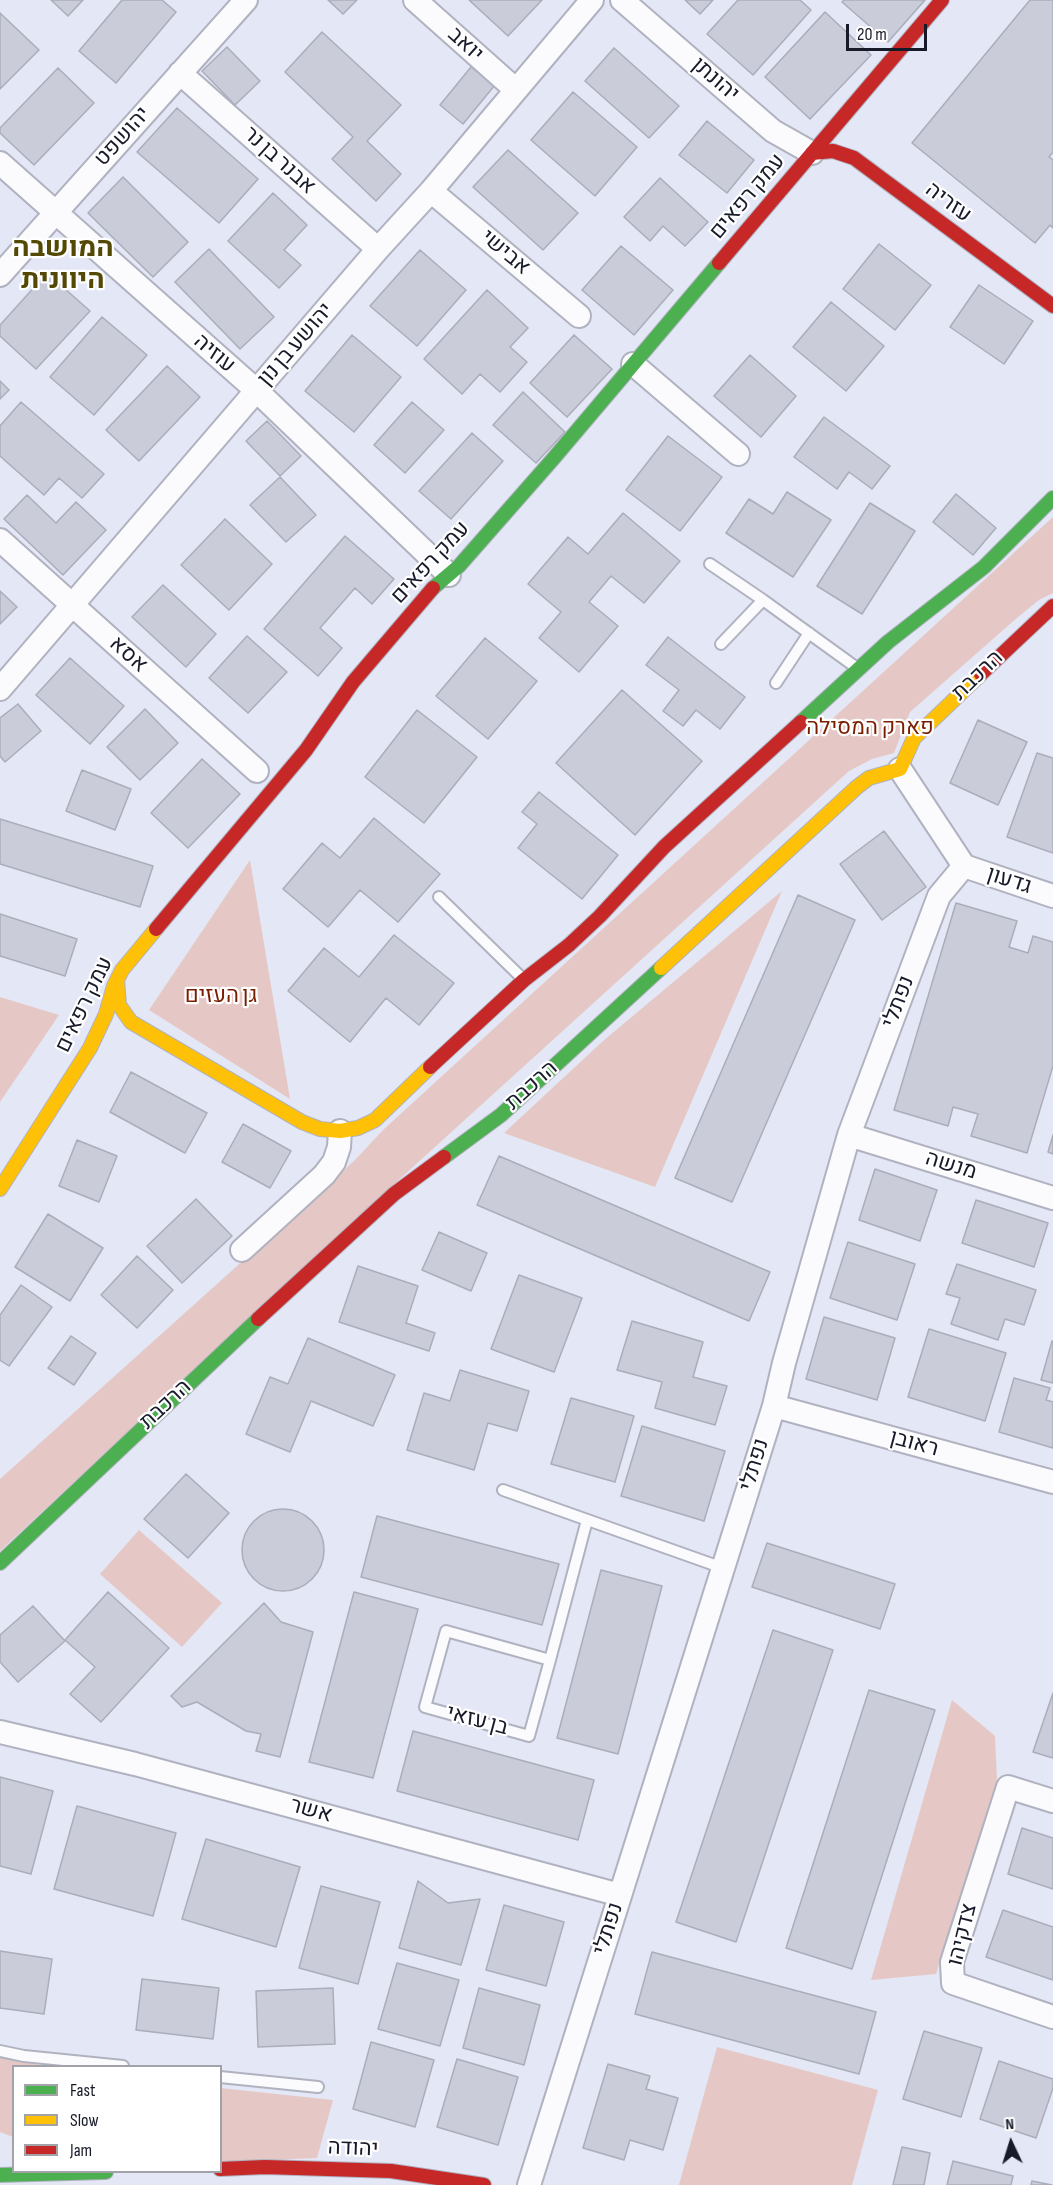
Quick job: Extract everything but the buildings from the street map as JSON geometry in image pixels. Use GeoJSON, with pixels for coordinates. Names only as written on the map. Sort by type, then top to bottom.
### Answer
{"type":"FeatureCollection","features":[{"type":"Feature","properties":{"kind":"street","name":"יואב"},"geometry":{"type":"LineString","coordinates":[[415,0],[516,90]]}},
{"type":"Feature","properties":{"kind":"street","name":"יהושע בן נון"},"geometry":{"type":"LineString","coordinates":[[0,689],[378,249],[431,191],[592,0]]}},
{"type":"Feature","properties":{"kind":"street","name":"יהונתן"},"geometry":{"type":"LineString","coordinates":[[622,0],[773,131],[812,153]]}},
{"type":"Feature","properties":{"kind":"street","name":"עמק רפאים"},"geometry":{"type":"LineString","coordinates":[[0,1189],[90,1048],[106,1014],[122,970],[306,750],[352,682],[432,589],[449,574],[546,468],[942,0]]}},
{"type":"Feature","properties":{"kind":"street","name":"יהושפט"},"geometry":{"type":"LineString","coordinates":[[0,275],[180,73],[236,3]]}},
{"type":"Feature","properties":{"kind":"street","name":"אבנר בן נר"},"geometry":{"type":"LineString","coordinates":[[180,73],[378,249]]}},
{"type":"Feature","properties":{"kind":"street","name":"עזריה"},"geometry":{"type":"LineString","coordinates":[[812,153],[833,151],[854,158],[1053,306]]}},
{"type":"Feature","properties":{"kind":"street","name":"עוזיה"},"geometry":{"type":"LineString","coordinates":[[0,163],[257,391],[449,574]]}},
{"type":"Feature","properties":{"kind":"street","name":"אבישי"},"geometry":{"type":"LineString","coordinates":[[431,191],[579,316]]}},
{"type":"Feature","properties":{"kind":"street"},"geometry":{"type":"LineString","coordinates":[[633,364],[738,454]]}},
{"type":"Feature","properties":{"kind":"street"},"geometry":{"type":"LineString","coordinates":[[117,980],[117,993],[122,1011],[137,1027],[302,1122],[320,1129],[340,1131],[358,1128],[375,1120],[524,980],[569,945],[600,916],[664,847],[905,627],[984,567],[1053,498]]}},
{"type":"Feature","properties":{"kind":"street","name":"אסא"},"geometry":{"type":"LineString","coordinates":[[0,540],[257,771]]}},
{"type":"Feature","properties":{"kind":"street","name":"הרכבת"},"geometry":{"type":"LineString","coordinates":[[0,1563],[160,1410],[394,1194],[501,1115],[857,787],[869,778],[900,769],[914,738],[1053,606]]}},
{"type":"Feature","properties":{"kind":"street"},"geometry":{"type":"LineString","coordinates":[[900,769],[964,866]]}},
{"type":"Feature","properties":{"kind":"street","name":"גדעון"},"geometry":{"type":"LineString","coordinates":[[964,866],[1053,896]]}},
{"type":"Feature","properties":{"kind":"street","name":"נפתלי"},"geometry":{"type":"LineString","coordinates":[[529,2185],[774,1406],[784,1363],[849,1135],[939,896],[964,866]]}},
{"type":"Feature","properties":{"kind":"street"},"geometry":{"type":"LineString","coordinates":[[242,1250],[324,1175],[334,1162],[339,1147],[340,1131]]}},
{"type":"Feature","properties":{"kind":"street","name":"מנשה"},"geometry":{"type":"LineString","coordinates":[[849,1135],[1053,1198]]}},
{"type":"Feature","properties":{"kind":"street","name":"ראובן"},"geometry":{"type":"LineString","coordinates":[[774,1406],[1053,1482]]}},
{"type":"Feature","properties":{"kind":"street","name":"אשר"},"geometry":{"type":"LineString","coordinates":[[0,1732],[135,1764],[620,1895]]}},
{"type":"Feature","properties":{"kind":"street","name":"צדקיהו"},"geometry":{"type":"LineString","coordinates":[[1053,1801],[1008,1787],[952,1962],[953,1983],[1053,2017]]}},
{"type":"Feature","properties":{"kind":"street","name":"יהודה"},"geometry":{"type":"LineString","coordinates":[[222,2169],[237,2173],[391,2171],[484,2185]]}},
{"type":"Feature","properties":{"kind":"street"},"geometry":{"type":"LineString","coordinates":[[0,2175],[22,2173]]}},
{"type":"Feature","properties":{"kind":"lane"},"geometry":{"type":"LineString","coordinates":[[710,564],[859,669]]}},
{"type":"Feature","properties":{"kind":"lane"},"geometry":{"type":"LineString","coordinates":[[721,644],[763,600]]}},
{"type":"Feature","properties":{"kind":"lane"},"geometry":{"type":"LineString","coordinates":[[776,683],[809,633]]}},
{"type":"Feature","properties":{"kind":"lane"},"geometry":{"type":"LineString","coordinates":[[439,897],[524,980]]}},
{"type":"Feature","properties":{"kind":"lane"},"geometry":{"type":"LineString","coordinates":[[503,1490],[723,1568]]}},
{"type":"Feature","properties":{"kind":"lane","name":"בן עזאי"},"geometry":{"type":"LineString","coordinates":[[550,1660],[446,1632],[425,1707],[529,1736],[550,1660],[587,1520]]}},
{"type":"Feature","properties":{"kind":"lane"},"geometry":{"type":"LineString","coordinates":[[0,2051],[105,2065]]}},
{"type":"Feature","properties":{"kind":"lane"},"geometry":{"type":"LineString","coordinates":[[222,2077],[318,2087]]}},
{"type":"Feature","properties":{"kind":"green space","name":"פארק המסילה"},"geometry":{"type":"Polygon","coordinates":[[[1053,517],[1053,593],[1039,600],[1018,617],[910,712],[894,753],[872,759],[849,771],[381,1196],[0,1551],[0,1479],[355,1160],[383,1130],[1053,517]]]}},
{"type":"Feature","properties":{"kind":"green space","name":"גן העזים"},"geometry":{"type":"Polygon","coordinates":[[[250,860],[290,1099],[149,1010],[250,860]]]}},
{"type":"Feature","properties":{"kind":"green space"},"geometry":{"type":"Polygon","coordinates":[[[782,891],[655,1187],[504,1133],[603,1041],[782,891]]]}},
{"type":"Feature","properties":{"kind":"green space"},"geometry":{"type":"Polygon","coordinates":[[[0,997],[59,1015],[0,1102],[0,997]]]}},
{"type":"Feature","properties":{"kind":"green space"},"geometry":{"type":"Polygon","coordinates":[[[139,1530],[222,1603],[182,1647],[100,1574],[139,1530]]]}},
{"type":"Feature","properties":{"kind":"green space"},"geometry":{"type":"Polygon","coordinates":[[[952,1700],[995,1736],[997,1781],[936,1974],[871,1980],[952,1700]]]}},
{"type":"Feature","properties":{"kind":"green space"},"geometry":{"type":"Polygon","coordinates":[[[717,2047],[878,2090],[852,2185],[679,2185],[717,2047]]]}},
{"type":"Feature","properties":{"kind":"green space"},"geometry":{"type":"Polygon","coordinates":[[[0,2057],[39,2065],[12,2065],[12,2137],[0,2132],[0,2057]]]}},
{"type":"Feature","properties":{"kind":"green space"},"geometry":{"type":"Polygon","coordinates":[[[222,2088],[333,2100],[317,2158],[222,2162],[222,2088]]]}},
{"type":"Feature","properties":{"kind":"traffic: fast"},"geometry":{"type":"LineString","coordinates":[[433,588],[459,566],[719,263]]}},
{"type":"Feature","properties":{"kind":"traffic: fast"},"geometry":{"type":"LineString","coordinates":[[801,722],[888,642],[984,567],[1053,498]]}},
{"type":"Feature","properties":{"kind":"traffic: fast"},"geometry":{"type":"LineString","coordinates":[[444,1157],[501,1115],[661,968]]}},
{"type":"Feature","properties":{"kind":"traffic: fast"},"geometry":{"type":"LineString","coordinates":[[0,1563],[258,1319]]}},
{"type":"Feature","properties":{"kind":"traffic: fast"},"geometry":{"type":"LineString","coordinates":[[0,2175],[71,2173]]}},
{"type":"Feature","properties":{"kind":"traffic: slow"},"geometry":{"type":"LineString","coordinates":[[661,968],[857,787],[869,778],[900,769],[914,738],[981,674]]}},
{"type":"Feature","properties":{"kind":"traffic: slow"},"geometry":{"type":"LineString","coordinates":[[0,1189],[90,1048],[106,1014],[114,986],[122,970],[156,929]]}},
{"type":"Feature","properties":{"kind":"traffic: slow"},"geometry":{"type":"LineString","coordinates":[[117,980],[119,1005],[131,1022],[302,1122],[320,1129],[340,1131],[358,1128],[375,1120],[430,1067]]}},
{"type":"Feature","properties":{"kind":"traffic: jam"},"geometry":{"type":"LineString","coordinates":[[719,263],[942,0]]}},
{"type":"Feature","properties":{"kind":"traffic: jam"},"geometry":{"type":"LineString","coordinates":[[812,153],[833,151],[854,158],[1053,306]]}},
{"type":"Feature","properties":{"kind":"traffic: jam"},"geometry":{"type":"LineString","coordinates":[[156,929],[306,750],[353,682],[433,588]]}},
{"type":"Feature","properties":{"kind":"traffic: jam"},"geometry":{"type":"LineString","coordinates":[[981,674],[1053,606]]}},
{"type":"Feature","properties":{"kind":"traffic: jam"},"geometry":{"type":"LineString","coordinates":[[430,1067],[524,980],[569,945],[600,916],[664,847],[801,722]]}},
{"type":"Feature","properties":{"kind":"traffic: jam"},"geometry":{"type":"LineString","coordinates":[[258,1319],[394,1194],[444,1157]]}},
{"type":"Feature","properties":{"kind":"traffic: jam"},"geometry":{"type":"LineString","coordinates":[[222,2169],[265,2167],[391,2171],[484,2185]]}},
{"type":"Feature","properties":{"kind":"district","name":"המושבה היוונית"},"geometry":{"type":"Point","coordinates":[63,265]}}]}
